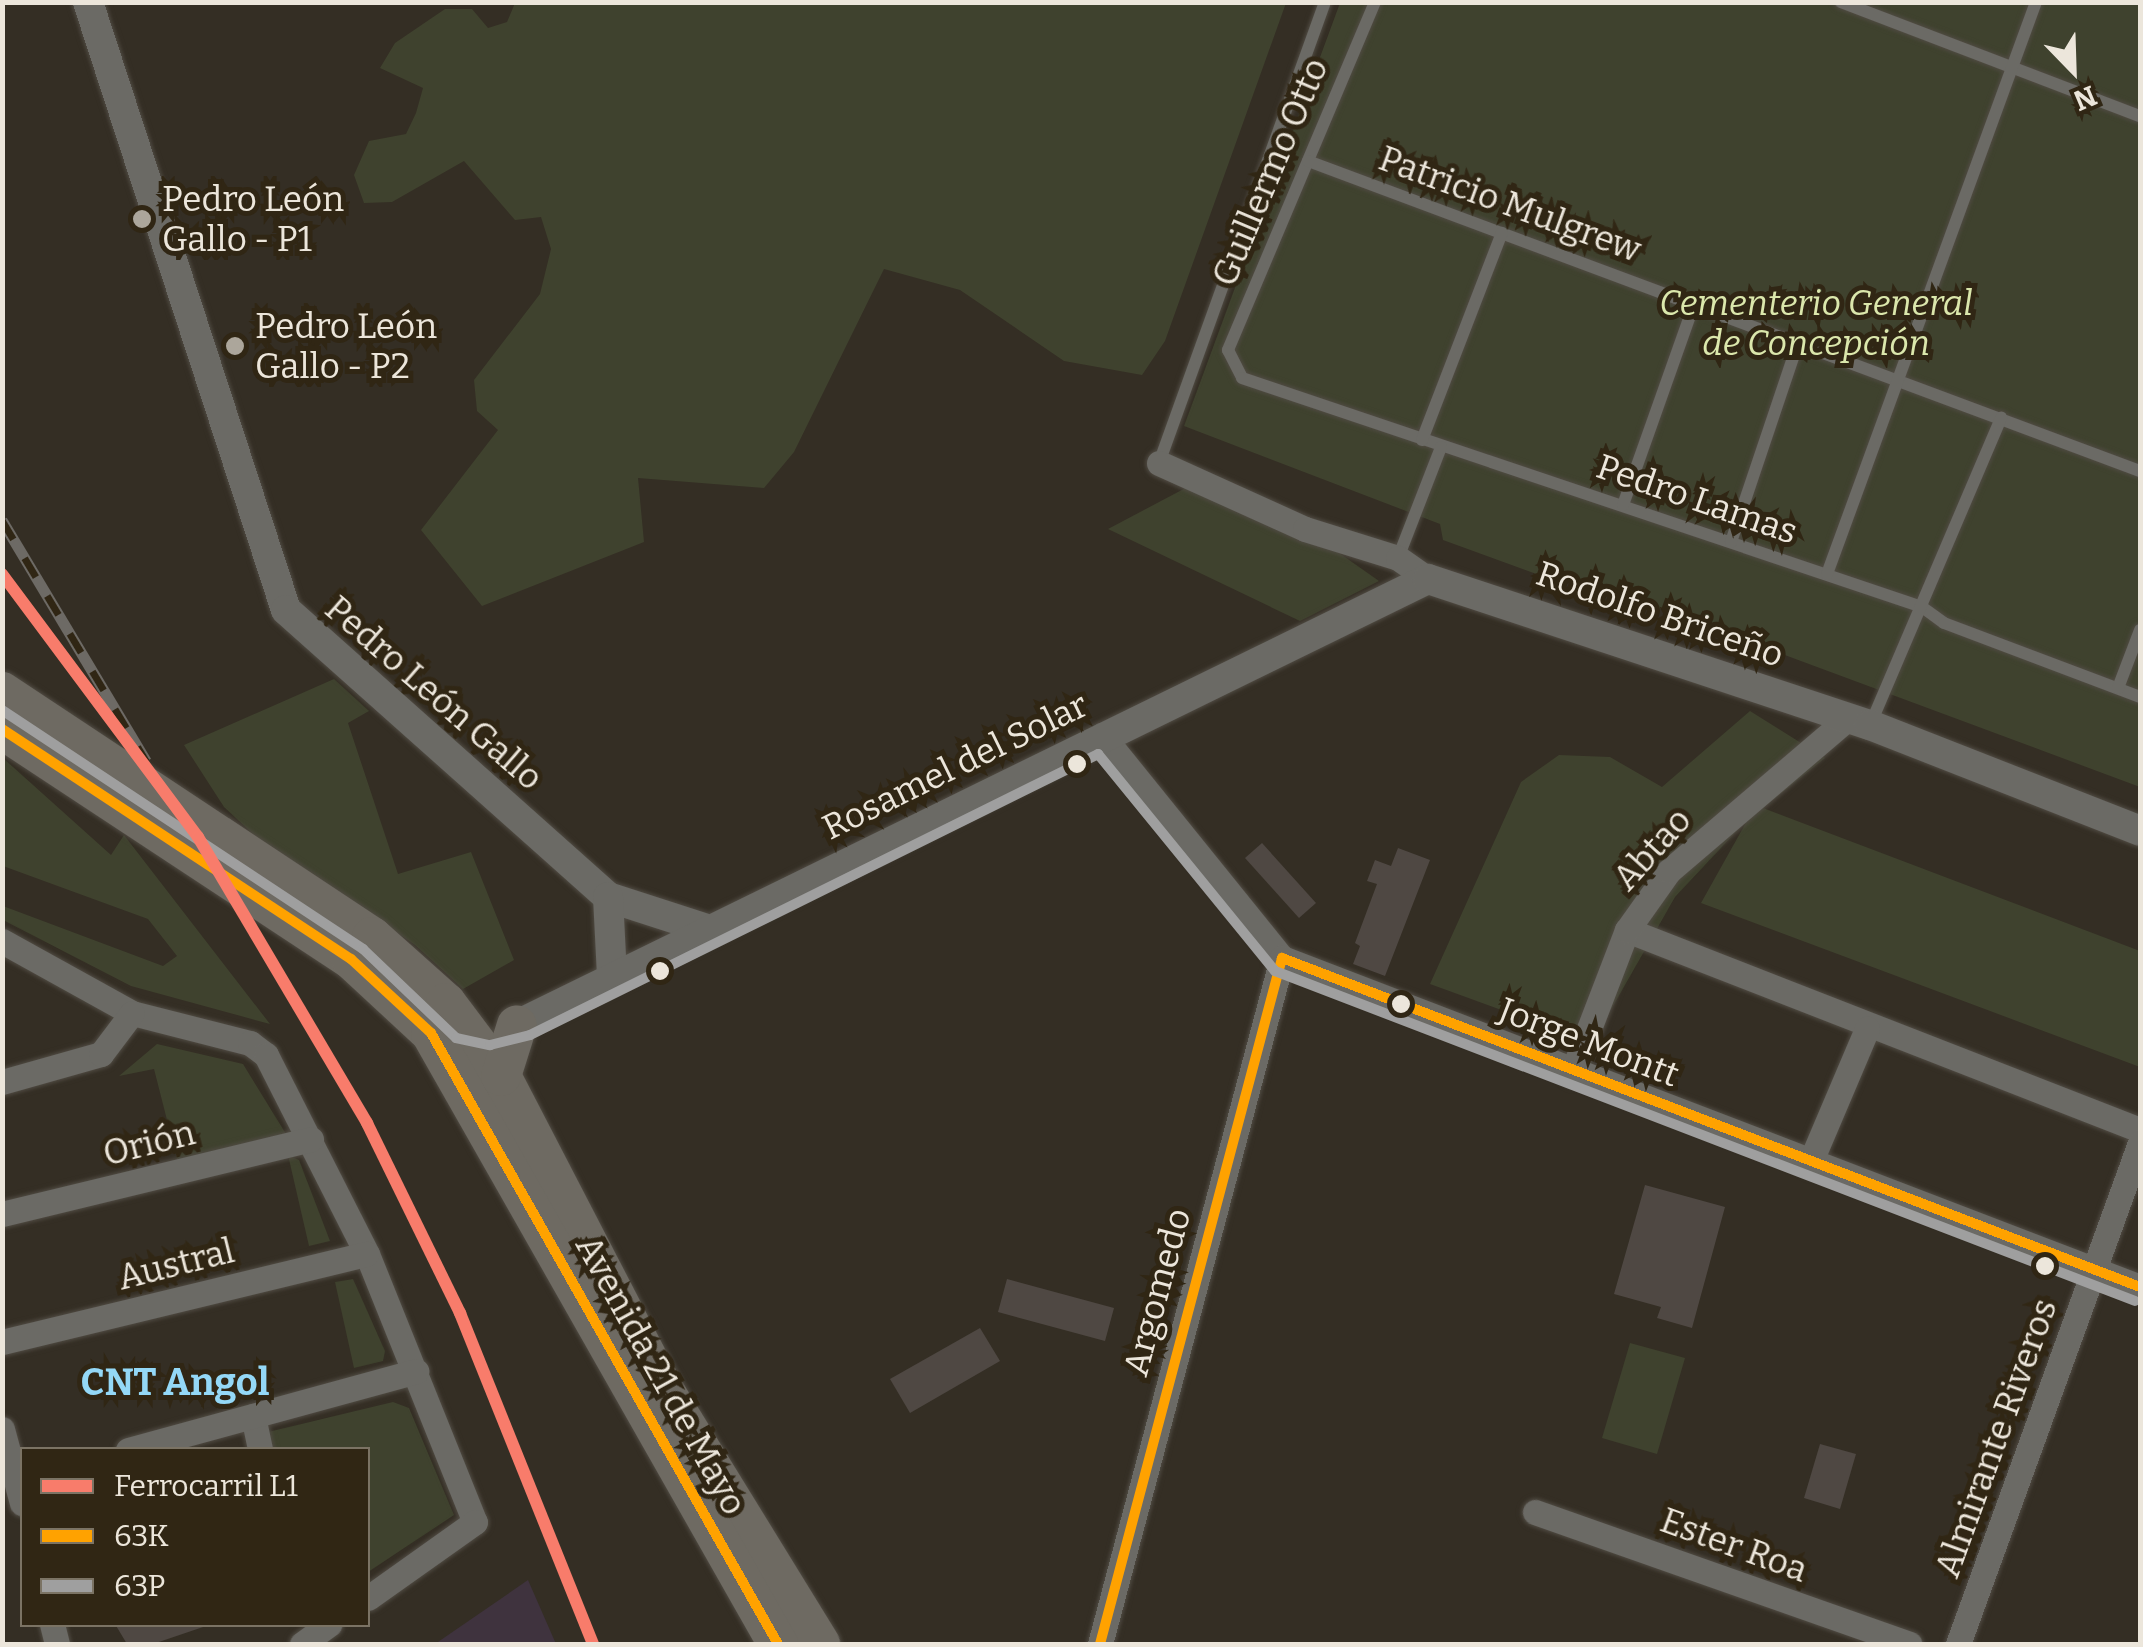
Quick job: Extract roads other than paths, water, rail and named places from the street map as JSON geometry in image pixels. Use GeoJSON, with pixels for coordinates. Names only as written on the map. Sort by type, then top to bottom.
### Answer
{"type":"FeatureCollection","features":[{"type":"Feature","properties":{"kind":"main road","name":"Avenida 21 de Mayo"},"geometry":{"type":"LineString","coordinates":[[2,692],[402,960],[464,1025],[501,1076],[662,1388],[820,1644]]}},
{"type":"Feature","properties":{"kind":"main road","name":"Avenida 21 de Mayo"},"geometry":{"type":"LineString","coordinates":[[2,729],[268,904],[393,993],[450,1059],[665,1457],[778,1644]]}},
{"type":"Feature","properties":{"kind":"main road"},"geometry":{"type":"LineString","coordinates":[[464,1025],[517,1024],[501,1076]]}},
{"type":"Feature","properties":{"kind":"street","name":"Pedro León Gallo"},"geometry":{"type":"LineString","coordinates":[[88,2],[286,610],[608,896],[707,929]]}},
{"type":"Feature","properties":{"kind":"street","name":"Rodolfo Briceño"},"geometry":{"type":"LineString","coordinates":[[1159,463],[1305,530],[1398,558],[1428,578],[1484,593],[1714,681],[1859,722],[2140,831]]}},
{"type":"Feature","properties":{"kind":"street","name":"Rosamel del Solar"},"geometry":{"type":"LineString","coordinates":[[517,1024],[1428,578]]}},
{"type":"Feature","properties":{"kind":"street","name":"Abtao"},"geometry":{"type":"LineString","coordinates":[[1572,1073],[1627,930],[1669,871],[1859,722]]}},
{"type":"Feature","properties":{"kind":"street","name":"Jorge Montt"},"geometry":{"type":"LineString","coordinates":[[1102,735],[1282,958],[1572,1073],[2140,1287]]}},
{"type":"Feature","properties":{"kind":"street"},"geometry":{"type":"LineString","coordinates":[[608,896],[612,977]]}},
{"type":"Feature","properties":{"kind":"street"},"geometry":{"type":"LineString","coordinates":[[1627,930],[1867,1029],[2140,1130]]}},
{"type":"Feature","properties":{"kind":"street"},"geometry":{"type":"LineString","coordinates":[[2,941],[132,1013],[250,1043],[266,1055],[367,1254],[475,1522],[370,1597]]}},
{"type":"Feature","properties":{"kind":"street","name":"Argomedo"},"geometry":{"type":"LineString","coordinates":[[1100,1644],[1282,958]]}},
{"type":"Feature","properties":{"kind":"street"},"geometry":{"type":"LineString","coordinates":[[2,1082],[101,1054],[132,1013]]}},
{"type":"Feature","properties":{"kind":"street"},"geometry":{"type":"LineString","coordinates":[[1810,1163],[1867,1029]]}},
{"type":"Feature","properties":{"kind":"street","name":"Orión"},"geometry":{"type":"LineString","coordinates":[[2,1214],[311,1140]]}},
{"type":"Feature","properties":{"kind":"street","name":"Almirante Riveros"},"geometry":{"type":"LineString","coordinates":[[1958,1644],[2140,1143]]}},
{"type":"Feature","properties":{"kind":"street","name":"Austral"},"geometry":{"type":"LineString","coordinates":[[2,1342],[367,1254]]}},
{"type":"Feature","properties":{"kind":"street"},"geometry":{"type":"LineString","coordinates":[[139,1447],[416,1371]]}},
{"type":"Feature","properties":{"kind":"street"},"geometry":{"type":"LineString","coordinates":[[253,1416],[259,1447]]}},
{"type":"Feature","properties":{"kind":"street"},"geometry":{"type":"LineString","coordinates":[[2,1430],[20,1487]]}},
{"type":"Feature","properties":{"kind":"street","name":"Ester Roa"},"geometry":{"type":"LineString","coordinates":[[1535,1512],[1909,1644]]}},
{"type":"Feature","properties":{"kind":"street"},"geometry":{"type":"LineString","coordinates":[[302,1644],[326,1627]]}},
{"type":"Feature","properties":{"kind":"lane"},"geometry":{"type":"LineString","coordinates":[[1159,463],[1325,2]]}},
{"type":"Feature","properties":{"kind":"lane","name":"Guillermo Otto"},"geometry":{"type":"LineString","coordinates":[[1233,366],[1228,350],[1375,2]]}},
{"type":"Feature","properties":{"kind":"lane"},"geometry":{"type":"LineString","coordinates":[[1840,2],[2140,116]]}},
{"type":"Feature","properties":{"kind":"lane"},"geometry":{"type":"LineString","coordinates":[[1827,574],[2036,2]]}},
{"type":"Feature","properties":{"kind":"lane","name":"Patricio Mulgrew"},"geometry":{"type":"LineString","coordinates":[[1308,161],[2140,471]]}},
{"type":"Feature","properties":{"kind":"lane"},"geometry":{"type":"LineString","coordinates":[[1422,440],[1502,233]]}},
{"type":"Feature","properties":{"kind":"lane"},"geometry":{"type":"LineString","coordinates":[[1622,505],[1694,304]]}},
{"type":"Feature","properties":{"kind":"lane"},"geometry":{"type":"LineString","coordinates":[[1731,542],[1798,343]]}},
{"type":"Feature","properties":{"kind":"lane","name":"Pedro Lamas"},"geometry":{"type":"LineString","coordinates":[[1233,366],[1242,378],[1922,607],[1944,623],[2140,697]]}},
{"type":"Feature","properties":{"kind":"lane"},"geometry":{"type":"LineString","coordinates":[[1859,722],[1922,607],[2001,418]]}},
{"type":"Feature","properties":{"kind":"lane"},"geometry":{"type":"LineString","coordinates":[[1398,558],[1441,447]]}},
{"type":"Feature","properties":{"kind":"lane"},"geometry":{"type":"LineString","coordinates":[[1484,593],[1510,625]]}},
{"type":"Feature","properties":{"kind":"lane"},"geometry":{"type":"LineString","coordinates":[[2118,688],[2140,630]]}},
{"type":"Feature","properties":{"kind":"railway"},"geometry":{"type":"LineString","coordinates":[[2,520],[146,761]]}},
{"type":"Feature","properties":{"kind":"rail line","name":"L1"},"geometry":{"type":"LineString","coordinates":[[2,574],[198,837],[367,1123],[460,1313],[593,1644]]}},
{"type":"Feature","properties":{"kind":"place","name":"Pedro León Gallo - P1"},"geometry":{"type":"Point","coordinates":[142,219]}},
{"type":"Feature","properties":{"kind":"place","name":"Pedro León Gallo - P2"},"geometry":{"type":"Point","coordinates":[235,346]}},
{"type":"Feature","properties":{"kind":"district","name":"CNT Angol"},"geometry":{"type":"Point","coordinates":[175,1383]}},
{"type":"Feature","properties":{"kind":"park label","name":"Cementerio General de Concepción"},"geometry":{"type":"Point","coordinates":[1816,323]}}]}
